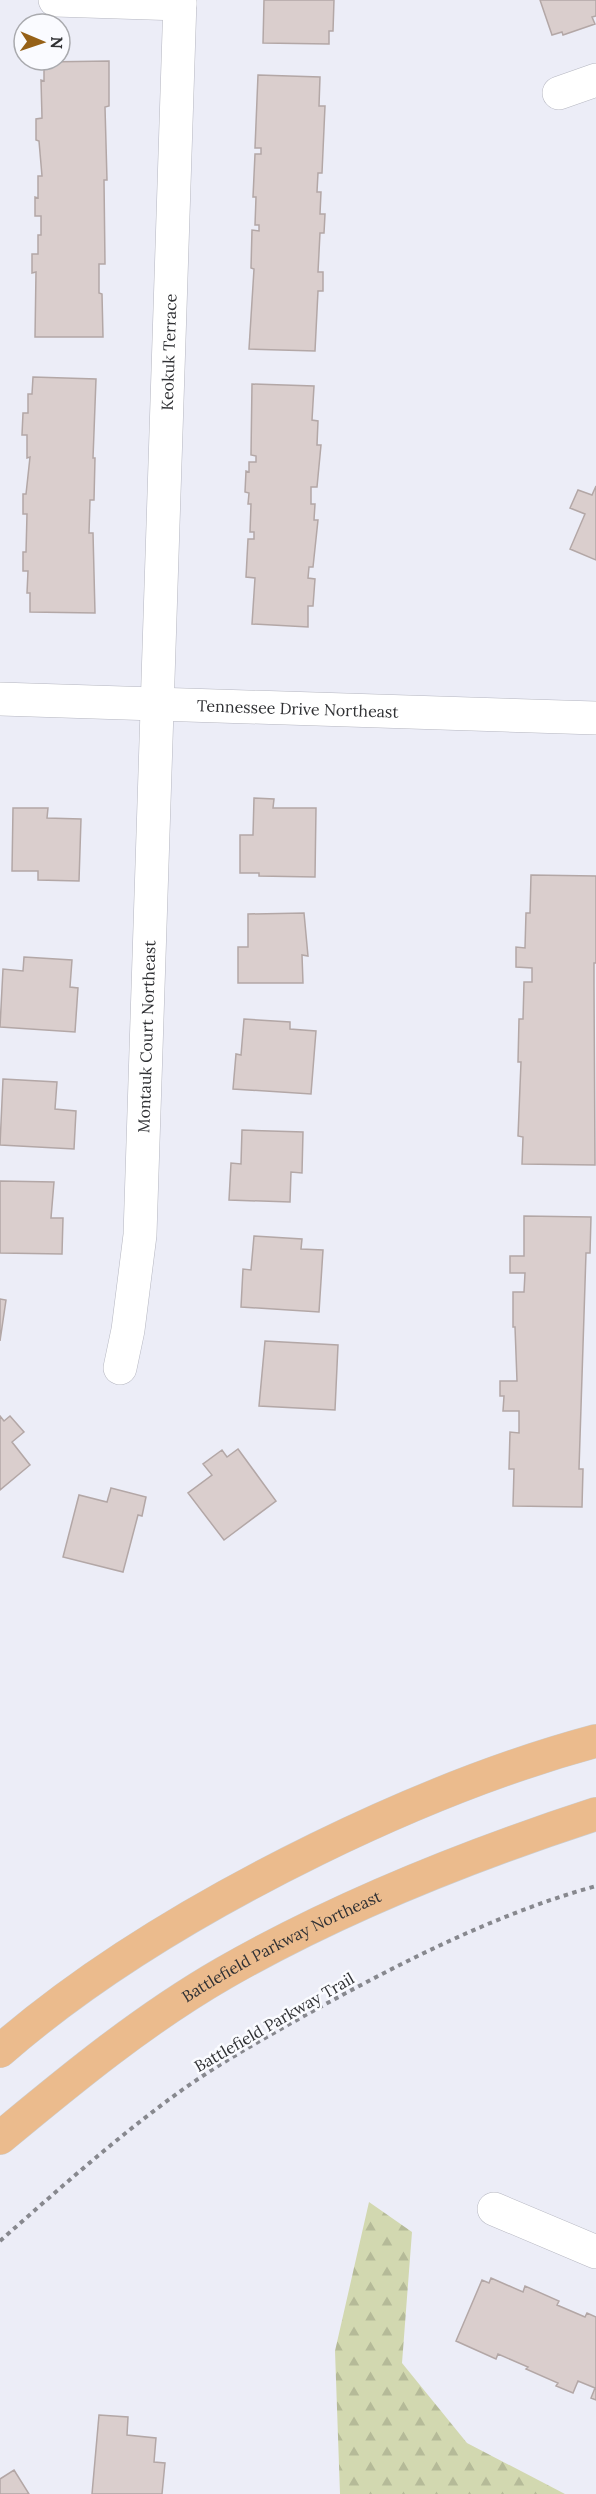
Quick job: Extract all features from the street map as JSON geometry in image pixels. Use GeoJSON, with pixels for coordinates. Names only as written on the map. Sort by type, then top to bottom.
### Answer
{"type":"FeatureCollection","features":[{"type":"Feature","properties":{"kind":"main road"},"geometry":{"type":"LineString","coordinates":[[0,2051],[28,2027],[124,1958],[256,1879],[366,1825],[445,1791],[555,1752],[596,1741]]}},
{"type":"Feature","properties":{"kind":"main road","name":"Battlefield Parkway Northeast"},"geometry":{"type":"LineString","coordinates":[[0,2138],[77,2075],[222,1974],[300,1932],[371,1898],[473,1857],[596,1815]]}},
{"type":"Feature","properties":{"kind":"street"},"geometry":{"type":"LineString","coordinates":[[55,0],[180,2]]}},
{"type":"Feature","properties":{"kind":"street","name":"Keokuk Terrace"},"geometry":{"type":"LineString","coordinates":[[158,703],[180,2]]}},
{"type":"Feature","properties":{"kind":"street"},"geometry":{"type":"LineString","coordinates":[[559,93],[596,81]]}},
{"type":"Feature","properties":{"kind":"street","name":"Tennessee Drive Northeast"},"geometry":{"type":"LineString","coordinates":[[0,699],[596,718]]}},
{"type":"Feature","properties":{"kind":"street","name":"Montauk Court Northeast"},"geometry":{"type":"LineString","coordinates":[[120,1368],[128,1330],[140,1235],[158,703]]}},
{"type":"Feature","properties":{"kind":"street"},"geometry":{"type":"LineString","coordinates":[[494,2209],[596,2252]]}},
{"type":"Feature","properties":{"kind":"path","name":"Battlefield Parkway Trail"},"geometry":{"type":"LineString","coordinates":[[0,2241],[73,2176],[183,2090],[274,2033],[378,1975],[486,1923],[596,1886]]}},
{"type":"Feature","properties":{"kind":"green space"},"geometry":{"type":"Polygon","coordinates":[[[369,2202],[412,2232],[402,2363],[467,2443],[565,2494],[340,2494],[335,2351],[369,2202]]]}},
{"type":"Feature","properties":{"kind":"building"},"geometry":{"type":"Polygon","coordinates":[[[264,0],[334,0],[333,31],[329,31],[329,44],[263,43],[264,0]]]}},
{"type":"Feature","properties":{"kind":"building"},"geometry":{"type":"Polygon","coordinates":[[[540,0],[596,0],[596,16],[592,17],[595,24],[563,35],[562,32],[552,35],[540,0]]]}},
{"type":"Feature","properties":{"kind":"building"},"geometry":{"type":"Polygon","coordinates":[[[109,61],[109,106],[105,107],[107,180],[104,180],[105,264],[99,264],[103,337],[35,337],[36,272],[32,273],[32,254],[38,254],[38,235],[41,235],[41,216],[35,216],[35,197],[38,198],[38,176],[42,176],[39,141],[36,140],[36,119],[42,118],[41,80],[44,81],[44,72],[72,72],[72,62],[109,61]]]}},
{"type":"Feature","properties":{"kind":"building"},"geometry":{"type":"Polygon","coordinates":[[[258,75],[320,77],[319,106],[325,106],[322,173],[318,173],[317,192],[321,192],[320,214],[325,214],[324,233],[320,233],[318,272],[323,272],[323,291],[318,291],[315,351],[249,349],[254,269],[251,268],[252,230],[259,231],[259,225],[255,225],[256,197],[253,197],[255,154],[261,154],[261,148],[255,148],[258,75]]]}},
{"type":"Feature","properties":{"kind":"building"},"geometry":{"type":"Polygon","coordinates":[[[33,377],[96,379],[94,500],[90,500],[89,533],[93,533],[95,613],[30,612],[30,593],[27,593],[28,571],[23,571],[27,514],[23,514],[23,494],[26,494],[30,457],[27,458],[27,435],[22,435],[23,413],[28,413],[28,394],[32,394],[33,377]]]}},
{"type":"Feature","properties":{"kind":"building"},"geometry":{"type":"Polygon","coordinates":[[[252,384],[314,386],[312,420],[318,421],[317,445],[321,445],[317,487],[311,487],[311,504],[315,504],[314,520],[318,520],[313,567],[309,567],[308,578],[315,579],[313,606],[308,606],[308,627],[252,624],[255,578],[246,577],[248,539],[254,539],[254,532],[250,532],[251,504],[248,504],[249,493],[245,492],[249,462],[256,462],[256,456],[251,455],[252,384]]]}},
{"type":"Feature","properties":{"kind":"building"},"geometry":{"type":"Polygon","coordinates":[[[596,486],[596,560],[570,549],[585,514],[570,508],[578,490],[592,495],[596,486]]]}},
{"type":"Feature","properties":{"kind":"building"},"geometry":{"type":"Polygon","coordinates":[[[254,798],[274,799],[273,808],[316,808],[315,877],[259,876],[259,873],[240,873],[240,835],[253,835],[254,798]]]}},
{"type":"Feature","properties":{"kind":"building"},"geometry":{"type":"Polygon","coordinates":[[[13,808],[48,808],[47,818],[81,819],[79,881],[38,880],[38,871],[12,871],[13,808]]]}},
{"type":"Feature","properties":{"kind":"building"},"geometry":{"type":"Polygon","coordinates":[[[531,875],[596,876],[595,1165],[522,1164],[523,1137],[518,1136],[521,1062],[518,1062],[519,1019],[523,1019],[524,982],[532,982],[532,968],[516,967],[516,947],[525,948],[526,913],[530,913],[531,875]]]}},
{"type":"Feature","properties":{"kind":"building"},"geometry":{"type":"Polygon","coordinates":[[[304,913],[308,956],[302,955],[303,983],[238,983],[238,947],[248,947],[248,914],[304,913]]]}},
{"type":"Feature","properties":{"kind":"building"},"geometry":{"type":"Polygon","coordinates":[[[24,957],[72,960],[70,987],[78,988],[75,1032],[0,1027],[3,969],[23,971],[24,957]]]}},
{"type":"Feature","properties":{"kind":"building"},"geometry":{"type":"Polygon","coordinates":[[[244,1019],[290,1022],[290,1029],[316,1031],[311,1094],[233,1089],[236,1054],[241,1055],[244,1019]]]}},
{"type":"Feature","properties":{"kind":"building"},"geometry":{"type":"Polygon","coordinates":[[[3,1079],[57,1082],[55,1109],[76,1111],[74,1149],[0,1145],[3,1079]]]}},
{"type":"Feature","properties":{"kind":"building"},"geometry":{"type":"Polygon","coordinates":[[[242,1130],[303,1132],[302,1173],[291,1172],[290,1202],[229,1200],[231,1163],[241,1164],[242,1130]]]}},
{"type":"Feature","properties":{"kind":"building"},"geometry":{"type":"Polygon","coordinates":[[[0,1181],[54,1182],[51,1218],[63,1218],[62,1254],[0,1253],[0,1181]]]}},
{"type":"Feature","properties":{"kind":"building"},"geometry":{"type":"Polygon","coordinates":[[[524,1216],[591,1217],[590,1253],[586,1253],[579,1469],[583,1469],[582,1507],[513,1506],[514,1469],[509,1469],[510,1432],[519,1433],[519,1411],[503,1411],[504,1396],[500,1396],[500,1381],[517,1381],[513,1292],[524,1292],[525,1273],[510,1273],[510,1256],[524,1256],[524,1216]]]}},
{"type":"Feature","properties":{"kind":"building"},"geometry":{"type":"Polygon","coordinates":[[[254,1236],[302,1239],[301,1249],[323,1250],[319,1312],[241,1307],[243,1269],[251,1270],[254,1236]]]}},
{"type":"Feature","properties":{"kind":"building"},"geometry":{"type":"Polygon","coordinates":[[[0,1299],[6,1300],[0,1341],[0,1299]]]}},
{"type":"Feature","properties":{"kind":"building"},"geometry":{"type":"Polygon","coordinates":[[[265,1341],[338,1345],[335,1410],[259,1406],[265,1341]]]}},
{"type":"Feature","properties":{"kind":"building"},"geometry":{"type":"Polygon","coordinates":[[[0,1416],[4,1421],[10,1416],[24,1432],[12,1442],[30,1465],[0,1490],[0,1416]]]}},
{"type":"Feature","properties":{"kind":"building"},"geometry":{"type":"Polygon","coordinates":[[[238,1449],[276,1501],[224,1540],[188,1493],[212,1475],[203,1464],[222,1450],[227,1457],[238,1449]]]}},
{"type":"Feature","properties":{"kind":"building"},"geometry":{"type":"Polygon","coordinates":[[[111,1488],[146,1497],[142,1516],[138,1515],[123,1572],[63,1557],[79,1495],[107,1502],[111,1488]]]}},
{"type":"Feature","properties":{"kind":"building"},"geometry":{"type":"Polygon","coordinates":[[[491,2278],[523,2292],[525,2286],[559,2301],[557,2305],[585,2317],[587,2313],[596,2317],[596,2400],[591,2398],[595,2388],[578,2381],[573,2393],[556,2386],[558,2383],[526,2369],[528,2367],[498,2354],[496,2359],[456,2341],[482,2280],[489,2283],[491,2278]]]}},
{"type":"Feature","properties":{"kind":"building"},"geometry":{"type":"Polygon","coordinates":[[[99,2415],[128,2417],[127,2435],[156,2438],[154,2462],[165,2463],[162,2494],[92,2494],[99,2415]]]}},
{"type":"Feature","properties":{"kind":"building"},"geometry":{"type":"Polygon","coordinates":[[[14,2470],[29,2494],[0,2494],[0,2479],[14,2470]]]}}]}
